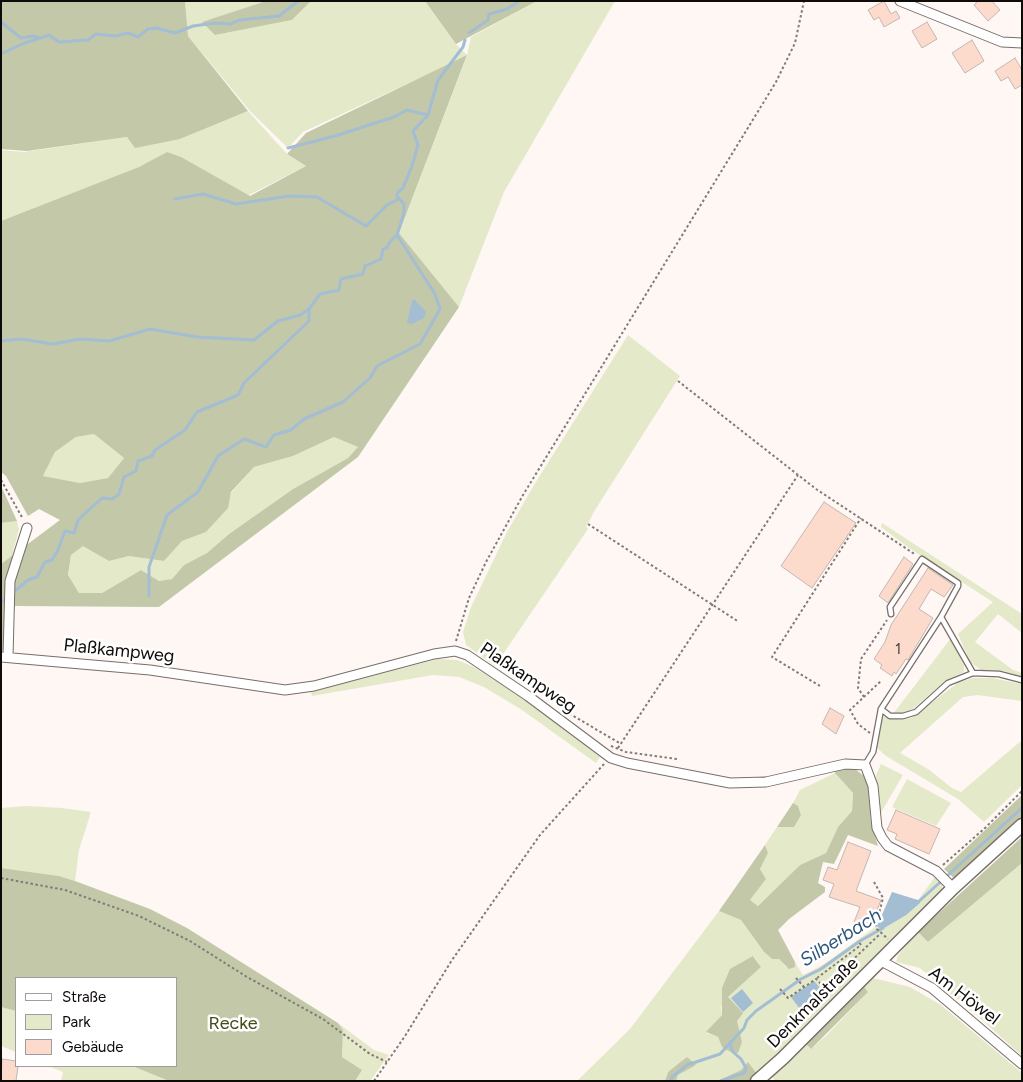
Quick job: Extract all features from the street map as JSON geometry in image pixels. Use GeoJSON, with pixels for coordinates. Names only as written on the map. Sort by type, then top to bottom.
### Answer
{"type":"FeatureCollection","features":[{"type":"Feature","properties":{"kind":"main road","name":"Denkmalstraße"},"geometry":{"type":"LineString","coordinates":[[757,1081],[783,1058],[881,961],[951,886],[1022,825]]}},
{"type":"Feature","properties":{"kind":"street"},"geometry":{"type":"LineString","coordinates":[[900,1],[1002,42],[1022,43]]}},
{"type":"Feature","properties":{"kind":"street"},"geometry":{"type":"LineString","coordinates":[[5,657],[10,580],[27,528]]}},
{"type":"Feature","properties":{"kind":"street","name":"Plaßkampweg"},"geometry":{"type":"LineString","coordinates":[[5,657],[141,669],[285,690],[314,686],[434,654],[455,651],[467,655],[528,696],[611,758],[627,763],[730,783],[766,782],[846,764],[865,765]]}},
{"type":"Feature","properties":{"kind":"street"},"geometry":{"type":"LineString","coordinates":[[865,765],[873,786],[877,828],[882,838],[888,846],[938,873],[951,886]]}},
{"type":"Feature","properties":{"kind":"street","name":"Am Höwel"},"geometry":{"type":"LineString","coordinates":[[881,961],[932,988],[1022,1064]]}},
{"type":"Feature","properties":{"kind":"lane"},"geometry":{"type":"LineString","coordinates":[[865,765],[873,752],[882,710],[941,617],[958,583],[922,559],[890,608],[891,614]]}},
{"type":"Feature","properties":{"kind":"lane"},"geometry":{"type":"LineString","coordinates":[[941,617],[973,673]]}},
{"type":"Feature","properties":{"kind":"lane"},"geometry":{"type":"LineString","coordinates":[[882,710],[890,716],[903,716],[916,712],[948,683],[973,673],[998,674],[1022,680]]}},
{"type":"Feature","properties":{"kind":"path"},"geometry":{"type":"LineString","coordinates":[[455,651],[462,619],[486,562],[523,495],[776,82],[795,43],[804,1]]}},
{"type":"Feature","properties":{"kind":"path"},"geometry":{"type":"LineString","coordinates":[[678,381],[798,475],[922,559]]}},
{"type":"Feature","properties":{"kind":"path"},"geometry":{"type":"LineString","coordinates":[[618,748],[798,475]]}},
{"type":"Feature","properties":{"kind":"path"},"geometry":{"type":"LineString","coordinates":[[1,480],[27,528]]}},
{"type":"Feature","properties":{"kind":"path"},"geometry":{"type":"LineString","coordinates":[[820,686],[772,657],[861,518]]}},
{"type":"Feature","properties":{"kind":"path"},"geometry":{"type":"LineString","coordinates":[[588,524],[739,622]]}},
{"type":"Feature","properties":{"kind":"path"},"geometry":{"type":"LineString","coordinates":[[864,697],[858,688],[860,659],[891,614]]}},
{"type":"Feature","properties":{"kind":"path"},"geometry":{"type":"LineString","coordinates":[[498,662],[515,674]]}},
{"type":"Feature","properties":{"kind":"path"},"geometry":{"type":"LineString","coordinates":[[875,737],[858,724],[850,710],[882,680]]}},
{"type":"Feature","properties":{"kind":"path"},"geometry":{"type":"LineString","coordinates":[[562,709],[621,744]]}},
{"type":"Feature","properties":{"kind":"path"},"geometry":{"type":"LineString","coordinates":[[612,746],[648,756],[677,760]]}},
{"type":"Feature","properties":{"kind":"path"},"geometry":{"type":"LineString","coordinates":[[374,1081],[452,960],[540,835],[611,758]]}},
{"type":"Feature","properties":{"kind":"path"},"geometry":{"type":"LineString","coordinates":[[938,873],[1022,791]]}},
{"type":"Feature","properties":{"kind":"path"},"geometry":{"type":"LineString","coordinates":[[1,878],[65,890],[147,920],[190,941],[247,977],[323,1019],[370,1054],[387,1062]]}},
{"type":"Feature","properties":{"kind":"path"},"geometry":{"type":"LineString","coordinates":[[874,882],[883,898],[876,924],[880,934],[885,937]]}},
{"type":"Feature","properties":{"kind":"path"},"geometry":{"type":"LineString","coordinates":[[816,978],[824,987],[880,934]]}},
{"type":"Feature","properties":{"kind":"path"},"geometry":{"type":"LineString","coordinates":[[780,989],[788,998],[856,948],[860,944],[858,941]]}},
{"type":"Feature","properties":{"kind":"path"},"geometry":{"type":"LineString","coordinates":[[856,948],[860,952]]}},
{"type":"Feature","properties":{"kind":"path"},"geometry":{"type":"LineString","coordinates":[[796,978],[804,987]]}},
{"type":"Feature","properties":{"kind":"green space"},"geometry":{"type":"Polygon","coordinates":[[[1,1],[185,1],[188,36],[248,111],[180,139],[135,148],[127,137],[27,151],[1,149],[1,1]]]}},
{"type":"Feature","properties":{"kind":"green space"},"geometry":{"type":"Polygon","coordinates":[[[185,1],[266,1],[203,22],[215,35],[292,20],[311,1],[425,1],[456,44],[467,55],[471,37],[537,1],[615,1],[504,192],[459,307],[399,233],[467,56],[303,132],[288,148],[250,111],[188,36],[185,1]]]}},
{"type":"Feature","properties":{"kind":"green space"},"geometry":{"type":"Polygon","coordinates":[[[266,1],[311,1],[292,20],[215,35],[202,22],[266,1]]]}},
{"type":"Feature","properties":{"kind":"green space"},"geometry":{"type":"Polygon","coordinates":[[[425,1],[537,1],[456,44],[425,1]]]}},
{"type":"Feature","properties":{"kind":"green space"},"geometry":{"type":"Polygon","coordinates":[[[467,55],[399,233],[459,307],[358,457],[159,607],[14,606],[13,645],[1,651],[1,564],[60,520],[39,509],[28,516],[6,476],[1,472],[1,221],[139,167],[167,152],[181,157],[250,196],[306,166],[287,154],[306,133],[467,55]],[[94,434],[76,437],[55,452],[43,476],[80,483],[108,478],[124,458],[94,434]],[[334,437],[293,456],[254,467],[231,492],[228,508],[206,532],[182,541],[164,561],[129,556],[109,561],[83,546],[71,555],[68,575],[79,593],[102,593],[141,570],[159,581],[172,579],[184,565],[207,553],[229,534],[293,489],[348,458],[358,447],[334,437]]]}},
{"type":"Feature","properties":{"kind":"green space"},"geometry":{"type":"Polygon","coordinates":[[[248,111],[287,154],[306,166],[247,196],[167,152],[140,167],[1,221],[1,150],[24,152],[127,137],[180,139],[248,111]]]}},
{"type":"Feature","properties":{"kind":"green space"},"geometry":{"type":"Polygon","coordinates":[[[628,335],[680,376],[595,510],[586,527],[588,529],[495,666],[466,645],[463,632],[471,607],[507,532],[534,485],[628,335]]]}},
{"type":"Feature","properties":{"kind":"green space"},"geometry":{"type":"Polygon","coordinates":[[[94,434],[124,458],[108,478],[80,483],[43,476],[55,452],[76,437],[94,434]]]}},
{"type":"Feature","properties":{"kind":"green space"},"geometry":{"type":"Polygon","coordinates":[[[334,437],[359,447],[348,458],[293,489],[229,534],[207,553],[184,565],[172,579],[159,581],[141,570],[102,593],[79,593],[68,575],[71,555],[83,545],[109,561],[129,556],[164,561],[182,541],[206,532],[227,508],[231,493],[254,467],[293,456],[334,437]]]}},
{"type":"Feature","properties":{"kind":"green space"},"geometry":{"type":"Polygon","coordinates":[[[1,487],[3,490],[17,521],[1,523],[1,487]]]}},
{"type":"Feature","properties":{"kind":"green space"},"geometry":{"type":"Polygon","coordinates":[[[17,521],[19,529],[12,556],[1,564],[1,523],[17,521]]]}},
{"type":"Feature","properties":{"kind":"green space"},"geometry":{"type":"Polygon","coordinates":[[[882,523],[1022,614],[1022,633],[998,614],[975,642],[1013,670],[1022,673],[1022,678],[1004,671],[981,670],[970,662],[958,634],[993,602],[909,548],[881,527],[882,523]]]}},
{"type":"Feature","properties":{"kind":"green space"},"geometry":{"type":"Polygon","coordinates":[[[951,638],[964,665],[964,672],[946,680],[914,708],[902,714],[893,714],[951,638]]]}},
{"type":"Feature","properties":{"kind":"green space"},"geometry":{"type":"Polygon","coordinates":[[[438,659],[457,660],[474,667],[525,700],[600,757],[596,763],[522,710],[484,687],[459,677],[433,675],[312,696],[311,692],[438,659]]]}},
{"type":"Feature","properties":{"kind":"green space"},"geometry":{"type":"Polygon","coordinates":[[[973,678],[992,678],[1022,684],[1022,701],[977,695],[963,697],[900,753],[928,769],[952,788],[961,792],[1022,740],[1022,785],[984,822],[958,799],[886,756],[877,748],[883,717],[902,720],[911,718],[959,682],[973,678]]]}},
{"type":"Feature","properties":{"kind":"green space"},"geometry":{"type":"Polygon","coordinates":[[[881,764],[903,775],[879,816],[876,775],[881,764]]]}},
{"type":"Feature","properties":{"kind":"green space"},"geometry":{"type":"Polygon","coordinates":[[[844,768],[855,769],[864,776],[868,783],[871,823],[878,846],[848,835],[834,864],[823,862],[818,883],[825,887],[825,892],[789,919],[778,930],[795,962],[795,967],[789,969],[779,959],[772,959],[764,952],[741,920],[719,911],[765,845],[768,853],[760,869],[766,879],[750,900],[758,906],[800,865],[826,853],[838,827],[852,811],[853,793],[835,773],[835,770],[844,768]]]}},
{"type":"Feature","properties":{"kind":"green space"},"geometry":{"type":"Polygon","coordinates":[[[835,773],[853,793],[852,811],[838,827],[826,853],[800,865],[758,906],[750,900],[766,879],[760,869],[768,853],[765,845],[777,827],[794,827],[798,807],[793,803],[800,790],[835,773]]]}},
{"type":"Feature","properties":{"kind":"green space"},"geometry":{"type":"Polygon","coordinates":[[[907,779],[951,803],[936,826],[892,807],[907,779]]]}},
{"type":"Feature","properties":{"kind":"green space"},"geometry":{"type":"Polygon","coordinates":[[[1022,795],[1022,817],[956,880],[944,869],[1022,795]]]}},
{"type":"Feature","properties":{"kind":"green space"},"geometry":{"type":"Polygon","coordinates":[[[793,803],[798,806],[801,815],[794,827],[777,827],[793,803]]]}},
{"type":"Feature","properties":{"kind":"green space"},"geometry":{"type":"Polygon","coordinates":[[[26,806],[91,812],[79,850],[75,881],[59,876],[1,868],[1,808],[26,806]]]}},
{"type":"Feature","properties":{"kind":"green space"},"geometry":{"type":"Polygon","coordinates":[[[1022,837],[1022,863],[928,942],[918,932],[1022,837]]]}},
{"type":"Feature","properties":{"kind":"green space"},"geometry":{"type":"Polygon","coordinates":[[[1022,863],[1022,1056],[920,968],[896,962],[898,955],[918,932],[928,942],[1022,863]]]}},
{"type":"Feature","properties":{"kind":"green space","name":"Recke"},"geometry":{"type":"Polygon","coordinates":[[[1,868],[59,876],[150,909],[187,928],[338,1023],[343,1030],[342,1057],[362,1070],[355,1081],[169,1081],[134,1067],[178,1067],[178,977],[15,977],[15,1011],[1,1007],[1,868]]]}},
{"type":"Feature","properties":{"kind":"green space"},"geometry":{"type":"Polygon","coordinates":[[[935,877],[942,885],[942,889],[757,1074],[741,1070],[717,1081],[676,1081],[678,1075],[695,1065],[668,1072],[665,1081],[577,1081],[630,1029],[719,911],[741,920],[764,952],[772,959],[779,959],[786,967],[795,967],[795,962],[803,975],[824,964],[877,926],[881,930],[920,903],[918,900],[935,877]],[[754,956],[721,1007],[722,1015],[706,1033],[718,1037],[722,1047],[742,1042],[728,997],[761,967],[754,956]]]}},
{"type":"Feature","properties":{"kind":"green space"},"geometry":{"type":"Polygon","coordinates":[[[753,956],[761,967],[728,997],[743,1013],[737,1021],[742,1042],[738,1053],[722,1047],[718,1037],[706,1032],[722,1015],[722,988],[730,969],[753,956]]]}},
{"type":"Feature","properties":{"kind":"green space"},"geometry":{"type":"Polygon","coordinates":[[[873,978],[910,987],[941,1005],[1022,1073],[1022,1081],[775,1081],[770,1074],[806,1044],[811,1049],[827,1035],[868,992],[863,985],[873,978]]]}},
{"type":"Feature","properties":{"kind":"green space"},"geometry":{"type":"Polygon","coordinates":[[[863,985],[868,992],[811,1049],[806,1044],[863,985]]]}},
{"type":"Feature","properties":{"kind":"green space"},"geometry":{"type":"Polygon","coordinates":[[[1,1007],[15,1011],[15,1052],[1,1046],[1,1007]]]}},
{"type":"Feature","properties":{"kind":"green space"},"geometry":{"type":"Polygon","coordinates":[[[338,1023],[374,1050],[389,1055],[370,1081],[355,1081],[361,1070],[342,1057],[343,1030],[338,1023]]]}},
{"type":"Feature","properties":{"kind":"green space"},"geometry":{"type":"Polygon","coordinates":[[[687,1057],[696,1065],[678,1075],[676,1081],[665,1081],[668,1072],[687,1057]]]}},
{"type":"Feature","properties":{"kind":"green space"},"geometry":{"type":"Polygon","coordinates":[[[748,1062],[757,1074],[750,1081],[717,1081],[741,1070],[748,1062]]]}},
{"type":"Feature","properties":{"kind":"green space"},"geometry":{"type":"Polygon","coordinates":[[[50,1067],[134,1067],[169,1081],[61,1081],[63,1072],[50,1067]]]}},
{"type":"Feature","properties":{"kind":"water"},"geometry":{"type":"Polygon","coordinates":[[[414,299],[426,312],[424,318],[412,324],[407,323],[414,299]]]}},
{"type":"Feature","properties":{"kind":"water"},"geometry":{"type":"Polygon","coordinates":[[[892,892],[918,900],[920,903],[906,915],[881,930],[877,926],[892,892]]]}},
{"type":"Feature","properties":{"kind":"water"},"geometry":{"type":"Polygon","coordinates":[[[814,981],[825,994],[802,1012],[791,997],[814,981]]]}},
{"type":"Feature","properties":{"kind":"water"},"geometry":{"type":"Polygon","coordinates":[[[742,989],[753,1003],[743,1012],[731,998],[742,989]]]}},
{"type":"Feature","properties":{"kind":"building"},"geometry":{"type":"Polygon","coordinates":[[[884,1],[891,14],[896,11],[900,18],[884,27],[879,17],[874,20],[868,10],[884,1]]]}},
{"type":"Feature","properties":{"kind":"building"},"geometry":{"type":"Polygon","coordinates":[[[978,1],[992,1],[1000,10],[988,21],[974,5],[978,1]]]}},
{"type":"Feature","properties":{"kind":"building"},"geometry":{"type":"Polygon","coordinates":[[[927,22],[937,39],[922,48],[912,31],[927,22]]]}},
{"type":"Feature","properties":{"kind":"building"},"geometry":{"type":"Polygon","coordinates":[[[972,40],[984,61],[965,73],[952,53],[972,40]]]}},
{"type":"Feature","properties":{"kind":"building"},"geometry":{"type":"Polygon","coordinates":[[[1015,58],[1022,70],[1022,85],[1015,89],[1008,77],[1001,81],[995,71],[1015,58]]]}},
{"type":"Feature","properties":{"kind":"building"},"geometry":{"type":"Polygon","coordinates":[[[824,502],[856,523],[812,588],[781,566],[824,502]]]}},
{"type":"Feature","properties":{"kind":"building"},"geometry":{"type":"Polygon","coordinates":[[[904,557],[913,564],[888,603],[879,596],[904,557]]]}},
{"type":"Feature","properties":{"kind":"building"},"geometry":{"type":"Polygon","coordinates":[[[928,568],[953,585],[944,597],[931,589],[919,609],[933,618],[908,660],[906,659],[896,674],[894,672],[892,676],[880,668],[882,665],[874,659],[885,642],[891,625],[928,568]]]}},
{"type":"Feature","properties":{"kind":"building"},"geometry":{"type":"Polygon","coordinates":[[[830,708],[844,716],[836,734],[822,724],[830,708]]]}},
{"type":"Feature","properties":{"kind":"building"},"geometry":{"type":"Polygon","coordinates":[[[896,810],[940,829],[929,854],[895,839],[897,834],[887,830],[896,810]]]}},
{"type":"Feature","properties":{"kind":"building"},"geometry":{"type":"Polygon","coordinates":[[[848,842],[871,851],[856,891],[881,900],[870,928],[854,922],[860,907],[829,897],[834,884],[823,880],[828,867],[837,870],[848,842]]]}},
{"type":"Feature","properties":{"kind":"building"},"geometry":{"type":"Polygon","coordinates":[[[2,1059],[15,1061],[15,1067],[18,1067],[16,1081],[1,1081],[2,1059]]]}},
{"type":"Feature","properties":{"kind":"waterway"},"geometry":{"type":"LineString","coordinates":[[1,54],[22,44],[49,35],[59,42],[88,40],[96,34],[116,36],[128,33],[138,37],[148,29],[156,28],[175,33],[193,26],[215,23],[231,24],[239,20],[279,16],[298,1]]}},
{"type":"Feature","properties":{"kind":"waterway"},"geometry":{"type":"LineString","coordinates":[[469,33],[488,20],[489,14],[507,9],[519,1]]}},
{"type":"Feature","properties":{"kind":"waterway"},"geometry":{"type":"LineString","coordinates":[[1,22],[21,38],[33,36],[40,38]]}},
{"type":"Feature","properties":{"kind":"waterway"},"geometry":{"type":"LineString","coordinates":[[15,591],[28,580],[37,577],[45,562],[52,560],[65,531],[74,533],[78,520],[102,498],[112,499],[119,494],[124,477],[136,471],[138,461],[152,456],[155,450],[185,430],[197,412],[238,395],[244,383],[309,321],[309,309],[320,294],[339,290],[341,279],[363,274],[365,266],[381,259],[383,249],[387,248],[397,235],[404,213],[404,204],[397,196],[398,192],[403,188],[418,145],[413,131],[428,115],[438,80],[463,47],[465,40]]}},
{"type":"Feature","properties":{"kind":"waterway"},"geometry":{"type":"LineString","coordinates":[[288,148],[335,136],[394,117],[407,110],[428,115]]}},
{"type":"Feature","properties":{"kind":"waterway"},"geometry":{"type":"LineString","coordinates":[[175,199],[203,194],[236,204],[289,196],[317,197],[366,226],[387,205],[399,199]]}},
{"type":"Feature","properties":{"kind":"waterway"},"geometry":{"type":"LineString","coordinates":[[149,596],[149,567],[167,515],[198,492],[218,456],[244,439],[266,447],[274,435],[291,430],[304,419],[343,402],[370,378],[377,366],[420,344],[440,309],[435,294],[397,235]]}},
{"type":"Feature","properties":{"kind":"waterway"},"geometry":{"type":"LineString","coordinates":[[1,341],[21,339],[53,344],[80,339],[109,341],[150,329],[197,337],[254,340],[278,321],[300,315],[309,309]]}},
{"type":"Feature","properties":{"kind":"waterway"},"geometry":{"type":"LineString","coordinates":[[1,603],[5,599]]}},
{"type":"Feature","properties":{"kind":"waterway","name":"Silberbach"},"geometry":{"type":"LineString","coordinates":[[916,904],[1022,808]]}},
{"type":"Feature","properties":{"kind":"waterway","name":"Silberbach"},"geometry":{"type":"LineString","coordinates":[[671,1081],[672,1077],[687,1065],[720,1054],[744,1028],[747,1020],[756,1011],[801,979],[821,969],[860,941],[883,928]]}},
{"type":"Feature","properties":{"kind":"waterway"},"geometry":{"type":"LineString","coordinates":[[721,1081],[744,1073],[746,1068],[741,1059],[732,1051],[730,1042]]}}]}
